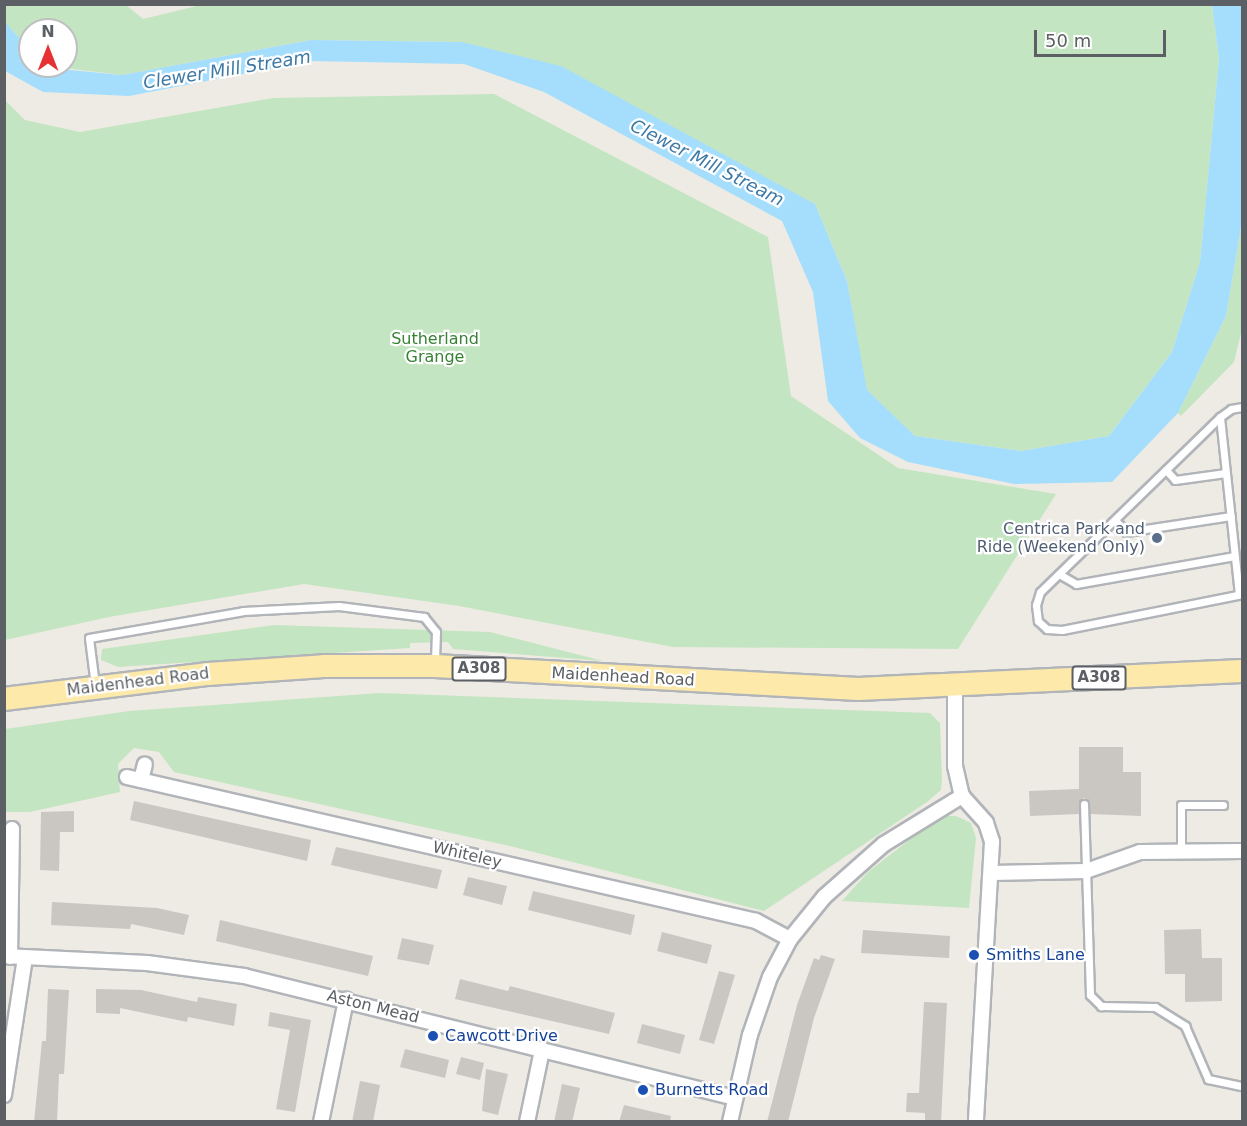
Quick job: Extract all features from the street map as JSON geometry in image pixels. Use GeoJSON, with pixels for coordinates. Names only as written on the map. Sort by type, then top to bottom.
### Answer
{"type":"FeatureCollection","features":[{"type":"Feature","properties":{"kind":"main road","name":"Maidenhead Road"},"geometry":{"type":"LineString","coordinates":[[4,699],[96,687],[324,666],[435,666],[858,689],[1242,671]]}},
{"type":"Feature","properties":{"kind":"street"},"geometry":{"type":"LineString","coordinates":[[955,686],[955,766],[962,796],[986,823],[992,842],[976,1122]]}},
{"type":"Feature","properties":{"kind":"street","name":"Whiteley"},"geometry":{"type":"LineString","coordinates":[[145,764],[134,778],[756,921],[790,939]]}},
{"type":"Feature","properties":{"kind":"street"},"geometry":{"type":"LineString","coordinates":[[730,1122],[767,986],[790,939],[824,897],[884,844],[962,796]]}},
{"type":"Feature","properties":{"kind":"street"},"geometry":{"type":"LineString","coordinates":[[7,956],[8,855],[12,829]]}},
{"type":"Feature","properties":{"kind":"street"},"geometry":{"type":"LineString","coordinates":[[992,873],[1086,871],[1140,852],[1242,851]]}},
{"type":"Feature","properties":{"kind":"street","name":"Aston Mead"},"geometry":{"type":"LineString","coordinates":[[7,956],[147,963],[244,976],[735,1098]]}},
{"type":"Feature","properties":{"kind":"street"},"geometry":{"type":"LineString","coordinates":[[4,1095],[25,958]]}},
{"type":"Feature","properties":{"kind":"street"},"geometry":{"type":"LineString","coordinates":[[321,1122],[346,1000]]}},
{"type":"Feature","properties":{"kind":"street"},"geometry":{"type":"LineString","coordinates":[[527,1122],[542,1050]]}},
{"type":"Feature","properties":{"kind":"lane"},"geometry":{"type":"LineString","coordinates":[[1220,417],[1241,594],[1062,630],[1047,629],[1038,621],[1036,605],[1040,592],[1220,417],[1231,409],[1242,407]]}},
{"type":"Feature","properties":{"kind":"lane"},"geometry":{"type":"LineString","coordinates":[[1166,470],[1175,480],[1226,473]]}},
{"type":"Feature","properties":{"kind":"lane"},"geometry":{"type":"LineString","coordinates":[[1115,520],[1126,532],[1230,516]]}},
{"type":"Feature","properties":{"kind":"lane"},"geometry":{"type":"LineString","coordinates":[[1059,574],[1076,584],[1235,556]]}},
{"type":"Feature","properties":{"kind":"lane"},"geometry":{"type":"LineString","coordinates":[[96,687],[88,638],[255,610],[339,606],[424,617],[436,632],[435,666]]}},
{"type":"Feature","properties":{"kind":"lane"},"geometry":{"type":"LineString","coordinates":[[1084,804],[1090,995],[1101,1006],[1155,1007],[1185,1026],[1208,1079],[1242,1086]]}},
{"type":"Feature","properties":{"kind":"lane"},"geometry":{"type":"LineString","coordinates":[[1181,851],[1181,805],[1223,805]]}},
{"type":"Feature","properties":{"kind":"green space"},"geometry":{"type":"Polygon","coordinates":[[[5,4],[126,5],[143,19],[205,4],[1212,5],[1219,59],[1200,262],[1172,352],[1109,436],[1021,451],[915,436],[866,390],[847,281],[815,204],[462,42],[311,40],[122,75],[78,70],[78,18],[18,18],[18,37],[5,22],[5,4]]]}},
{"type":"Feature","properties":{"kind":"green space","name":"Sutherland Grange"},"geometry":{"type":"Polygon","coordinates":[[[494,94],[768,237],[791,396],[898,468],[1056,494],[958,649],[673,647],[459,606],[304,584],[109,617],[5,640],[5,100],[25,120],[80,132],[273,98],[494,94]]]}},
{"type":"Feature","properties":{"kind":"green space"},"geometry":{"type":"Polygon","coordinates":[[[1242,221],[1242,329],[1234,362],[1181,416],[1178,413],[1226,316],[1242,221]]]}},
{"type":"Feature","properties":{"kind":"green space"},"geometry":{"type":"Polygon","coordinates":[[[274,625],[490,632],[603,661],[453,649],[448,642],[410,643],[410,648],[118,667],[101,660],[102,649],[274,625]]]}},
{"type":"Feature","properties":{"kind":"green space"},"geometry":{"type":"Polygon","coordinates":[[[380,693],[930,713],[940,723],[941,790],[927,802],[764,911],[514,847],[174,772],[159,752],[134,748],[118,764],[120,792],[30,812],[5,812],[5,729],[129,711],[380,693]]]}},
{"type":"Feature","properties":{"kind":"green space"},"geometry":{"type":"Polygon","coordinates":[[[940,816],[956,816],[971,823],[976,838],[969,908],[842,901],[868,872],[940,816]]]}},
{"type":"Feature","properties":{"kind":"water","name":"Clewer Mill Stream"},"geometry":{"type":"Polygon","coordinates":[[[1212,5],[1242,5],[1242,221],[1226,316],[1178,413],[1112,482],[1014,484],[908,462],[860,438],[828,401],[813,292],[782,221],[544,92],[464,64],[310,61],[129,96],[43,92],[5,71],[5,22],[18,37],[18,78],[78,78],[78,71],[122,75],[311,40],[462,42],[561,66],[815,204],[847,281],[867,390],[915,436],[1021,451],[1109,436],[1172,352],[1200,262],[1219,59],[1212,5]]]}},
{"type":"Feature","properties":{"kind":"building"},"geometry":{"type":"Polygon","coordinates":[[[1079,747],[1123,747],[1123,772],[1141,772],[1141,816],[1090,814],[1089,802],[1084,798],[1079,802],[1079,814],[1030,816],[1029,791],[1079,789],[1079,747]]]}},
{"type":"Feature","properties":{"kind":"building"},"geometry":{"type":"Polygon","coordinates":[[[134,801],[311,840],[307,861],[130,820],[134,801]]]}},
{"type":"Feature","properties":{"kind":"building"},"geometry":{"type":"Polygon","coordinates":[[[74,811],[74,832],[60,832],[59,871],[40,870],[41,812],[74,811]]]}},
{"type":"Feature","properties":{"kind":"building"},"geometry":{"type":"Polygon","coordinates":[[[336,847],[442,870],[437,889],[331,865],[336,847]]]}},
{"type":"Feature","properties":{"kind":"building"},"geometry":{"type":"Polygon","coordinates":[[[468,877],[507,886],[502,905],[463,895],[468,877]]]}},
{"type":"Feature","properties":{"kind":"building"},"geometry":{"type":"Polygon","coordinates":[[[533,891],[635,915],[631,935],[528,910],[533,891]]]}},
{"type":"Feature","properties":{"kind":"building"},"geometry":{"type":"Polygon","coordinates":[[[52,902],[157,908],[189,915],[184,935],[131,924],[130,929],[51,925],[52,902]]]}},
{"type":"Feature","properties":{"kind":"building"},"geometry":{"type":"Polygon","coordinates":[[[220,920],[373,956],[368,976],[216,941],[220,920]]]}},
{"type":"Feature","properties":{"kind":"building"},"geometry":{"type":"Polygon","coordinates":[[[1201,929],[1202,958],[1222,958],[1222,1001],[1185,1002],[1185,974],[1165,974],[1164,930],[1201,929]]]}},
{"type":"Feature","properties":{"kind":"building"},"geometry":{"type":"Polygon","coordinates":[[[863,930],[950,936],[949,958],[861,953],[863,930]]]}},
{"type":"Feature","properties":{"kind":"building"},"geometry":{"type":"Polygon","coordinates":[[[662,932],[712,945],[707,964],[657,951],[662,932]]]}},
{"type":"Feature","properties":{"kind":"building"},"geometry":{"type":"Polygon","coordinates":[[[402,938],[434,945],[429,965],[397,959],[402,938]]]}},
{"type":"Feature","properties":{"kind":"building"},"geometry":{"type":"Polygon","coordinates":[[[821,955],[835,959],[814,1018],[788,1122],[767,1122],[797,1005],[814,958],[819,960],[821,955]]]}},
{"type":"Feature","properties":{"kind":"building"},"geometry":{"type":"Polygon","coordinates":[[[719,971],[735,975],[714,1044],[699,1040],[719,971]]]}},
{"type":"Feature","properties":{"kind":"building"},"geometry":{"type":"Polygon","coordinates":[[[460,979],[508,991],[510,986],[615,1013],[609,1034],[455,999],[460,979]]]}},
{"type":"Feature","properties":{"kind":"building"},"geometry":{"type":"Polygon","coordinates":[[[48,989],[69,990],[64,1074],[59,1074],[57,1122],[34,1122],[42,1041],[46,1041],[48,989]]]}},
{"type":"Feature","properties":{"kind":"building"},"geometry":{"type":"Polygon","coordinates":[[[96,989],[141,990],[197,1002],[198,997],[237,1004],[234,1026],[188,1017],[187,1022],[120,1008],[120,1014],[96,1013],[96,989]]]}},
{"type":"Feature","properties":{"kind":"building"},"geometry":{"type":"Polygon","coordinates":[[[924,1002],[947,1003],[941,1122],[925,1122],[925,1113],[906,1112],[907,1093],[919,1093],[924,1002]]]}},
{"type":"Feature","properties":{"kind":"building"},"geometry":{"type":"Polygon","coordinates":[[[270,1012],[311,1020],[295,1112],[276,1109],[290,1030],[268,1026],[270,1012]]]}},
{"type":"Feature","properties":{"kind":"building"},"geometry":{"type":"Polygon","coordinates":[[[642,1024],[685,1035],[680,1054],[637,1043],[642,1024]]]}},
{"type":"Feature","properties":{"kind":"building"},"geometry":{"type":"Polygon","coordinates":[[[405,1049],[449,1060],[445,1078],[400,1067],[405,1049]]]}},
{"type":"Feature","properties":{"kind":"building"},"geometry":{"type":"Polygon","coordinates":[[[461,1057],[484,1063],[480,1080],[456,1074],[461,1057]]]}},
{"type":"Feature","properties":{"kind":"building"},"geometry":{"type":"Polygon","coordinates":[[[486,1069],[508,1074],[498,1115],[482,1111],[486,1069]]]}},
{"type":"Feature","properties":{"kind":"building"},"geometry":{"type":"Polygon","coordinates":[[[360,1081],[380,1085],[373,1122],[352,1122],[360,1081]]]}},
{"type":"Feature","properties":{"kind":"building"},"geometry":{"type":"Polygon","coordinates":[[[562,1084],[580,1088],[572,1122],[554,1122],[562,1084]]]}},
{"type":"Feature","properties":{"kind":"building"},"geometry":{"type":"Polygon","coordinates":[[[624,1105],[671,1116],[670,1122],[619,1122],[624,1105]]]}},
{"type":"Feature","properties":{"kind":"place","name":"Centrica Park and Ride (Weekend Only)"},"geometry":{"type":"Point","coordinates":[1157,538]}},
{"type":"Feature","properties":{"kind":"place","name":"Smiths Lane"},"geometry":{"type":"Point","coordinates":[974,955]}},
{"type":"Feature","properties":{"kind":"place","name":"Cawcott Drive"},"geometry":{"type":"Point","coordinates":[433,1036]}},
{"type":"Feature","properties":{"kind":"place","name":"Burnetts Road"},"geometry":{"type":"Point","coordinates":[643,1090]}}]}
